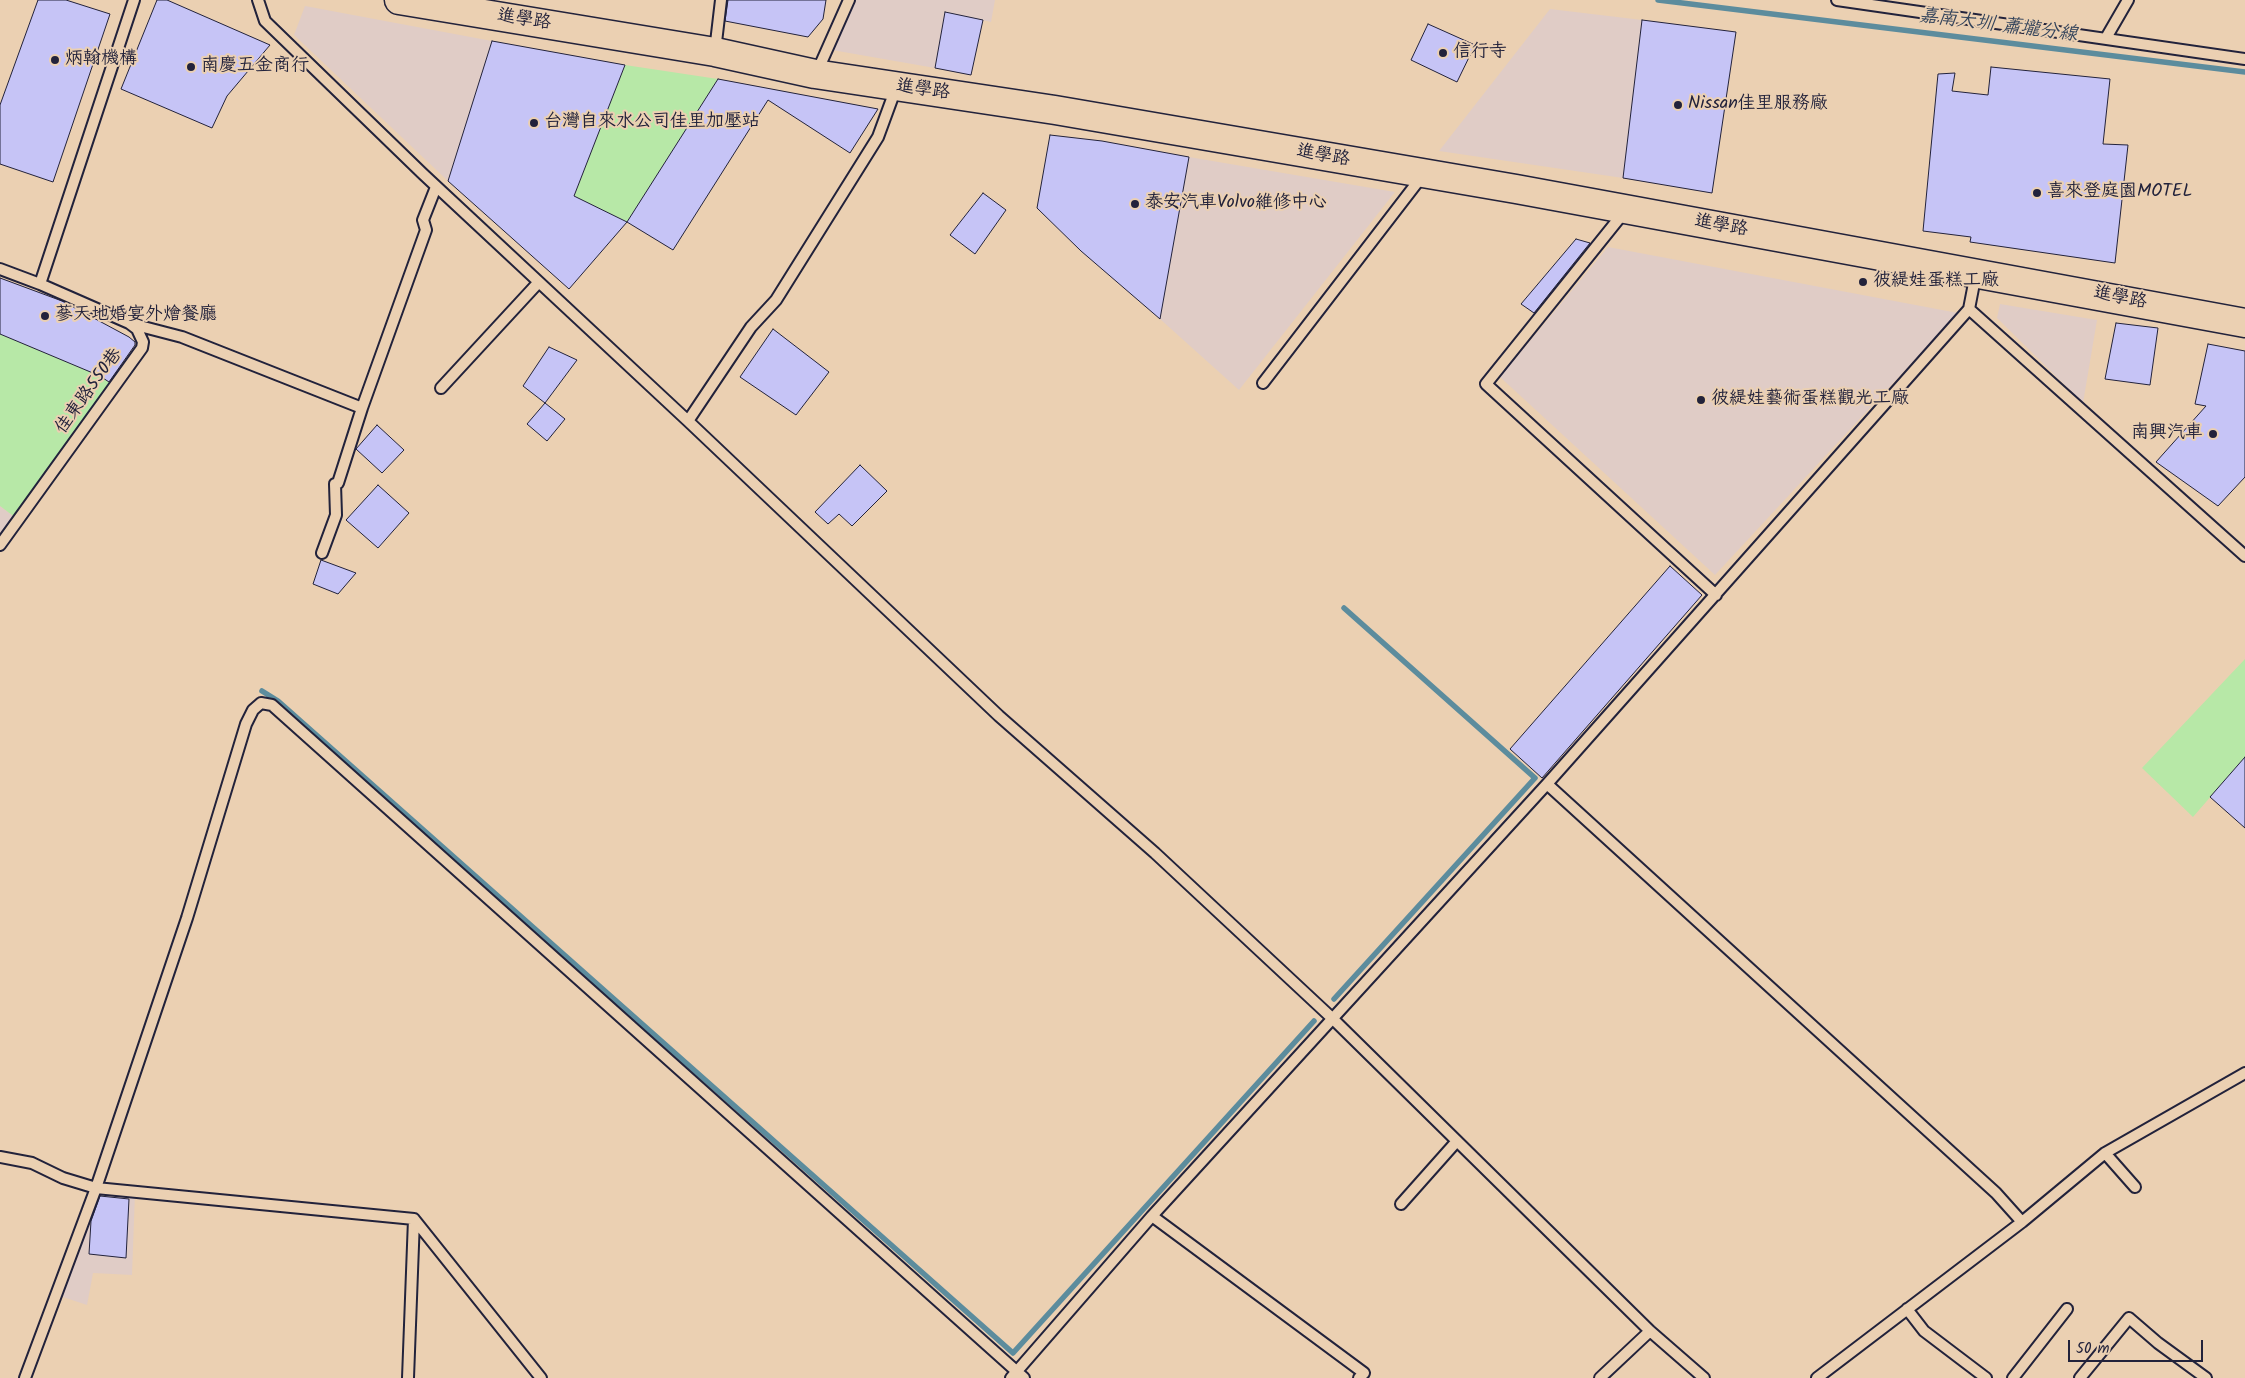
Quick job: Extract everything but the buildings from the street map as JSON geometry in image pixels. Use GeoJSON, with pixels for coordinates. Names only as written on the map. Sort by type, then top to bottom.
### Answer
{"type":"FeatureCollection","features":[{"type":"Feature","properties":{"kind":"main road","name":"進學路"},"geometry":{"type":"LineString","coordinates":[[399,0],[715,52],[816,74],[1055,110],[1626,209],[2245,323]]}},
{"type":"Feature","properties":{"kind":"lane"},"geometry":{"type":"LineString","coordinates":[[40,284],[134,0]]}},
{"type":"Feature","properties":{"kind":"lane"},"geometry":{"type":"LineString","coordinates":[[258,0],[265,21],[436,187],[688,421],[999,716],[1154,853],[1333,1019],[1650,1331],[1704,1378]]}},
{"type":"Feature","properties":{"kind":"lane"},"geometry":{"type":"LineString","coordinates":[[715,52],[721,0]]}},
{"type":"Feature","properties":{"kind":"lane"},"geometry":{"type":"LineString","coordinates":[[816,74],[850,0]]}},
{"type":"Feature","properties":{"kind":"lane"},"geometry":{"type":"LineString","coordinates":[[1837,0],[2245,59]]}},
{"type":"Feature","properties":{"kind":"lane"},"geometry":{"type":"LineString","coordinates":[[2106,38],[2128,0]]}},
{"type":"Feature","properties":{"kind":"lane"},"geometry":{"type":"LineString","coordinates":[[688,421],[751,327],[776,300],[873,145],[897,87]]}},
{"type":"Feature","properties":{"kind":"lane"},"geometry":{"type":"LineString","coordinates":[[1262,383],[1424,174]]}},
{"type":"Feature","properties":{"kind":"lane"},"geometry":{"type":"LineString","coordinates":[[322,553],[336,515],[336,484],[338,483],[362,408],[426,230],[423,220],[436,187]]}},
{"type":"Feature","properties":{"kind":"lane"},"geometry":{"type":"LineString","coordinates":[[1626,209],[1486,384],[1716,595]]}},
{"type":"Feature","properties":{"kind":"lane"},"geometry":{"type":"LineString","coordinates":[[0,269],[40,284],[129,323],[182,337],[362,408]]}},
{"type":"Feature","properties":{"kind":"lane"},"geometry":{"type":"LineString","coordinates":[[25,1378],[96,1188],[188,918],[246,724],[253,710],[261,703],[272,705],[1017,1376],[1152,1216],[1547,784],[1969,309],[1976,272]]}},
{"type":"Feature","properties":{"kind":"lane"},"geometry":{"type":"LineString","coordinates":[[441,388],[538,282]]}},
{"type":"Feature","properties":{"kind":"lane"},"geometry":{"type":"LineString","coordinates":[[1969,309],[2245,556]]}},
{"type":"Feature","properties":{"kind":"lane","name":"佳東路550巷"},"geometry":{"type":"LineString","coordinates":[[0,544],[142,348],[141,336],[137,329],[129,323]]}},
{"type":"Feature","properties":{"kind":"lane"},"geometry":{"type":"LineString","coordinates":[[1547,784],[1996,1193],[2022,1222]]}},
{"type":"Feature","properties":{"kind":"lane"},"geometry":{"type":"LineString","coordinates":[[1817,1378],[2022,1222],[2105,1153],[2245,1073]]}},
{"type":"Feature","properties":{"kind":"lane"},"geometry":{"type":"LineString","coordinates":[[1401,1204],[1457,1141]]}},
{"type":"Feature","properties":{"kind":"lane"},"geometry":{"type":"LineString","coordinates":[[2105,1153],[2135,1187]]}},
{"type":"Feature","properties":{"kind":"lane"},"geometry":{"type":"LineString","coordinates":[[0,1157],[32,1163],[63,1178],[96,1188],[414,1219],[541,1378]]}},
{"type":"Feature","properties":{"kind":"lane"},"geometry":{"type":"LineString","coordinates":[[1152,1216],[1364,1373],[1359,1378]]}},
{"type":"Feature","properties":{"kind":"lane"},"geometry":{"type":"LineString","coordinates":[[408,1378],[414,1219]]}},
{"type":"Feature","properties":{"kind":"lane"},"geometry":{"type":"LineString","coordinates":[[1908,1309],[1924,1331],[1986,1378]]}},
{"type":"Feature","properties":{"kind":"lane"},"geometry":{"type":"LineString","coordinates":[[2013,1378],[2067,1310]]}},
{"type":"Feature","properties":{"kind":"lane"},"geometry":{"type":"LineString","coordinates":[[2080,1378],[2129,1318],[2158,1343],[2206,1378]]}},
{"type":"Feature","properties":{"kind":"lane"},"geometry":{"type":"LineString","coordinates":[[1600,1378],[1650,1331]]}},
{"type":"Feature","properties":{"kind":"shaded area"},"geometry":{"type":"Polygon","coordinates":[[[843,0],[995,0],[991,22],[945,12],[935,68],[832,50],[843,0]]]}},
{"type":"Feature","properties":{"kind":"shaded area"},"geometry":{"type":"Polygon","coordinates":[[[305,6],[492,41],[448,181],[294,35],[305,6]]]}},
{"type":"Feature","properties":{"kind":"shaded area"},"geometry":{"type":"Polygon","coordinates":[[[1550,9],[1642,20],[1623,178],[1439,151],[1550,9]]]}},
{"type":"Feature","properties":{"kind":"shaded area"},"geometry":{"type":"Polygon","coordinates":[[[1189,157],[1395,192],[1239,390],[1160,319],[1189,157]]]}},
{"type":"Feature","properties":{"kind":"shaded area","name":"彼緹娃藝術蛋糕觀光工廠"},"geometry":{"type":"Polygon","coordinates":[[[1608,247],[1958,313],[1715,575],[1500,377],[1608,247]]]}},
{"type":"Feature","properties":{"kind":"shaded area"},"geometry":{"type":"Polygon","coordinates":[[[2000,304],[2097,320],[2083,403],[1997,318],[2000,304]]]}},
{"type":"Feature","properties":{"kind":"shaded area"},"geometry":{"type":"Polygon","coordinates":[[[0,506],[16,518],[0,540],[0,506]]]}},
{"type":"Feature","properties":{"kind":"shaded area"},"geometry":{"type":"Polygon","coordinates":[[[94,1188],[135,1193],[132,1275],[93,1273],[87,1305],[57,1295],[94,1188]]]}},
{"type":"Feature","properties":{"kind":"green space"},"geometry":{"type":"Polygon","coordinates":[[[625,65],[718,79],[627,222],[574,196],[625,65]]]}},
{"type":"Feature","properties":{"kind":"green space"},"geometry":{"type":"Polygon","coordinates":[[[0,334],[100,376],[112,384],[16,518],[0,506],[0,334]]]}},
{"type":"Feature","properties":{"kind":"green space"},"geometry":{"type":"Polygon","coordinates":[[[2245,659],[2245,757],[2193,817],[2142,768],[2245,659]]]}},
{"type":"Feature","properties":{"kind":"waterway","name":"嘉南大圳 蕭壠分線"},"geometry":{"type":"LineString","coordinates":[[1658,0],[2245,72]]}},
{"type":"Feature","properties":{"kind":"waterway"},"geometry":{"type":"LineString","coordinates":[[1334,999],[1535,778],[1344,608]]}},
{"type":"Feature","properties":{"kind":"waterway"},"geometry":{"type":"LineString","coordinates":[[262,691],[278,701],[1013,1353],[1314,1021]]}},
{"type":"Feature","properties":{"kind":"place","name":"信行寺"},"geometry":{"type":"Point","coordinates":[1443,53]}},
{"type":"Feature","properties":{"kind":"place","name":"炳翰機構"},"geometry":{"type":"Point","coordinates":[55,60]}},
{"type":"Feature","properties":{"kind":"place","name":"南慶五金商行"},"geometry":{"type":"Point","coordinates":[191,67]}},
{"type":"Feature","properties":{"kind":"place","name":"Nissan佳里服務廠"},"geometry":{"type":"Point","coordinates":[1678,105]}},
{"type":"Feature","properties":{"kind":"place","name":"台灣自來水公司佳里加壓站"},"geometry":{"type":"Point","coordinates":[534,123]}},
{"type":"Feature","properties":{"kind":"place","name":"喜來登庭園MOTEL"},"geometry":{"type":"Point","coordinates":[2037,193]}},
{"type":"Feature","properties":{"kind":"place","name":"泰安汽車Volvo維修中心"},"geometry":{"type":"Point","coordinates":[1135,204]}},
{"type":"Feature","properties":{"kind":"place","name":"彼緹娃蛋糕工廠"},"geometry":{"type":"Point","coordinates":[1863,282]}},
{"type":"Feature","properties":{"kind":"place","name":"蔘天地婚宴外燴餐廳"},"geometry":{"type":"Point","coordinates":[45,316]}},
{"type":"Feature","properties":{"kind":"place","name":"彼緹娃藝術蛋糕觀光工廠"},"geometry":{"type":"Point","coordinates":[1701,400]}},
{"type":"Feature","properties":{"kind":"place","name":"南興汽車"},"geometry":{"type":"Point","coordinates":[2213,434]}}]}
